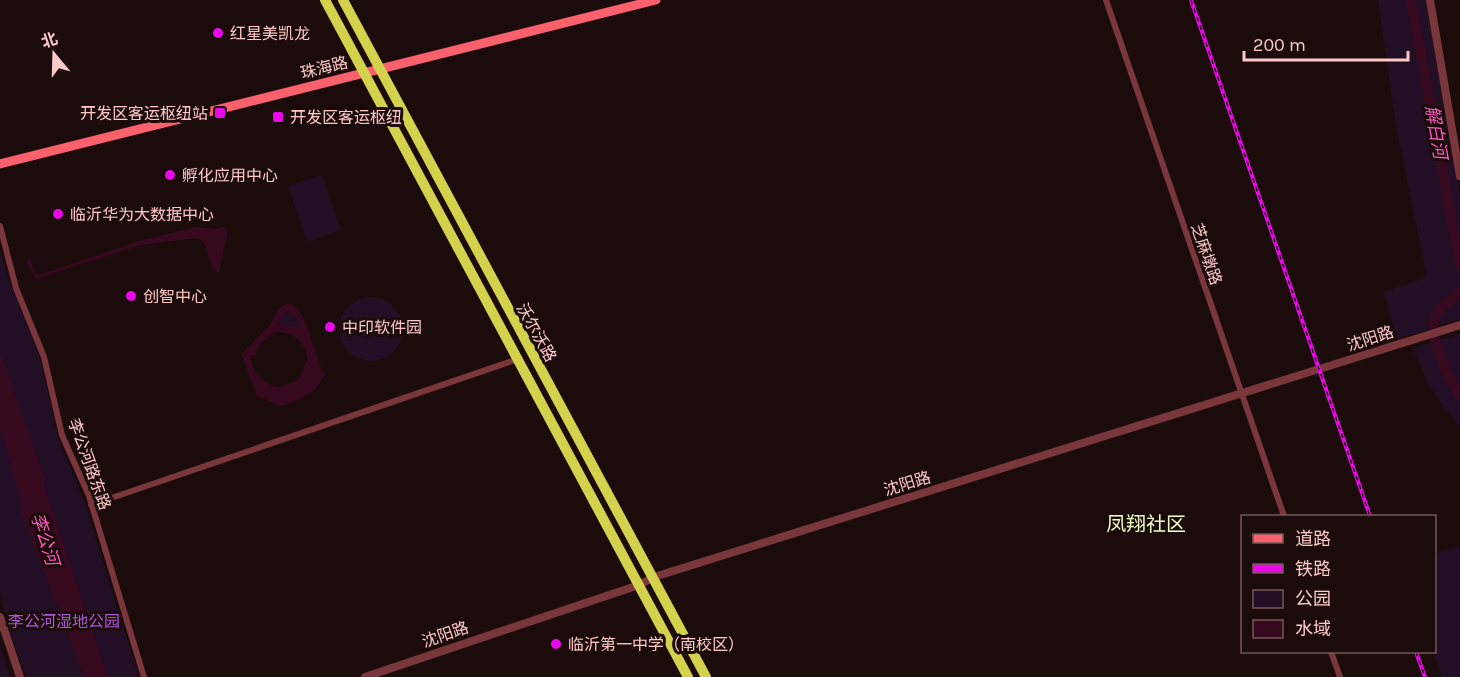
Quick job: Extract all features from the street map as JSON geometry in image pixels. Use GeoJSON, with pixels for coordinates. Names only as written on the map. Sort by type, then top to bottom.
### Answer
{"type":"FeatureCollection","features":[{"type":"Feature","properties":{"kind":"highway","name":"沃尔沃路"},"geometry":{"type":"LineString","coordinates":[[325,0],[688,677]]}},
{"type":"Feature","properties":{"kind":"highway","name":"沃尔沃路"},"geometry":{"type":"LineString","coordinates":[[343,0],[706,677]]}},
{"type":"Feature","properties":{"kind":"main road","name":"珠海路"},"geometry":{"type":"LineString","coordinates":[[0,164],[656,0]]}},
{"type":"Feature","properties":{"kind":"street","name":"芝麻墩路"},"geometry":{"type":"LineString","coordinates":[[1106,0],[1284,515]]}},
{"type":"Feature","properties":{"kind":"street"},"geometry":{"type":"LineString","coordinates":[[1430,0],[1460,176]]}},
{"type":"Feature","properties":{"kind":"street","name":"李公河路东路"},"geometry":{"type":"LineString","coordinates":[[0,226],[16,288],[44,357],[62,435],[91,505],[144,677]]}},
{"type":"Feature","properties":{"kind":"street","name":"沈阳路"},"geometry":{"type":"LineString","coordinates":[[365,677],[639,585],[654,577],[1460,325]]}},
{"type":"Feature","properties":{"kind":"street"},"geometry":{"type":"LineString","coordinates":[[91,505],[518,359]]}},
{"type":"Feature","properties":{"kind":"street"},"geometry":{"type":"LineString","coordinates":[[0,617],[20,677]]}},
{"type":"Feature","properties":{"kind":"street"},"geometry":{"type":"LineString","coordinates":[[1333,653],[1341,677]]}},
{"type":"Feature","properties":{"kind":"green space"},"geometry":{"type":"Polygon","coordinates":[[[1378,0],[1426,0],[1460,192],[1460,319],[1397,339],[1384,292],[1427,277],[1396,126],[1378,0]]]}},
{"type":"Feature","properties":{"kind":"green space"},"geometry":{"type":"Polygon","coordinates":[[[322,175],[341,230],[307,242],[288,186],[322,175]]]}},
{"type":"Feature","properties":{"kind":"green space","name":"李公河湿地公园"},"geometry":{"type":"Polygon","coordinates":[[[0,250],[7,275],[40,357],[58,438],[85,504],[139,677],[26,677],[9,628],[0,592],[0,250]]]}},
{"type":"Feature","properties":{"kind":"green space"},"geometry":{"type":"Polygon","coordinates":[[[365,297],[377,297],[394,306],[401,317],[403,329],[401,341],[394,352],[377,361],[365,361],[353,356],[344,347],[339,335],[339,323],[344,311],[353,302],[365,297]]]}},
{"type":"Feature","properties":{"kind":"green space"},"geometry":{"type":"Polygon","coordinates":[[[285,313],[294,315],[299,327],[278,324],[285,313]]]}},
{"type":"Feature","properties":{"kind":"green space"},"geometry":{"type":"Polygon","coordinates":[[[1460,334],[1460,429],[1427,382],[1413,348],[1460,334]]]}},
{"type":"Feature","properties":{"kind":"green space"},"geometry":{"type":"Polygon","coordinates":[[[1460,546],[1460,677],[1442,677],[1433,653],[1436,653],[1436,554],[1460,546]]]}},
{"type":"Feature","properties":{"kind":"green space"},"geometry":{"type":"Polygon","coordinates":[[[0,646],[10,676],[11,677],[0,677],[0,646]]]}},
{"type":"Feature","properties":{"kind":"water"},"geometry":{"type":"Polygon","coordinates":[[[195,227],[216,229],[224,227],[228,230],[219,273],[213,270],[204,242],[197,238],[141,245],[36,279],[27,264],[27,259],[30,258],[35,274],[40,275],[139,241],[195,227]]]}},
{"type":"Feature","properties":{"kind":"water"},"geometry":{"type":"Polygon","coordinates":[[[288,303],[301,314],[325,373],[313,391],[281,406],[257,396],[241,354],[269,326],[280,307],[288,303]],[[285,313],[278,324],[299,327],[294,315],[285,313]],[[275,332],[260,344],[255,356],[251,355],[251,361],[259,377],[269,384],[280,387],[299,379],[308,358],[297,338],[287,333],[275,332]]]}},
{"type":"Feature","properties":{"kind":"water","name":"李公河"},"geometry":{"type":"Polygon","coordinates":[[[0,352],[45,479],[44,485],[108,677],[84,677],[21,512],[23,507],[0,429],[0,352]]]}},
{"type":"Feature","properties":{"kind":"waterway","name":"解白河"},"geometry":{"type":"LineString","coordinates":[[1411,0],[1460,265]]}},
{"type":"Feature","properties":{"kind":"waterway","name":"解白河"},"geometry":{"type":"LineString","coordinates":[[1460,292],[1441,309],[1434,322],[1440,356],[1460,395]]}},
{"type":"Feature","properties":{"kind":"railway"},"geometry":{"type":"LineString","coordinates":[[1191,0],[1370,515]]}},
{"type":"Feature","properties":{"kind":"railway"},"geometry":{"type":"LineString","coordinates":[[1416,653],[1425,677]]}},
{"type":"Feature","properties":{"kind":"place","name":"红星美凯龙"},"geometry":{"type":"Point","coordinates":[218,33]}},
{"type":"Feature","properties":{"kind":"place","name":"开发区客运枢纽站"},"geometry":{"type":"Point","coordinates":[220,113]}},
{"type":"Feature","properties":{"kind":"place","name":"开发区客运枢纽"},"geometry":{"type":"Point","coordinates":[278,117]}},
{"type":"Feature","properties":{"kind":"place","name":"孵化应用中心"},"geometry":{"type":"Point","coordinates":[170,175]}},
{"type":"Feature","properties":{"kind":"place","name":"临沂华为大数据中心"},"geometry":{"type":"Point","coordinates":[58,214]}},
{"type":"Feature","properties":{"kind":"place","name":"创智中心"},"geometry":{"type":"Point","coordinates":[131,296]}},
{"type":"Feature","properties":{"kind":"place","name":"中印软件园"},"geometry":{"type":"Point","coordinates":[330,327]}},
{"type":"Feature","properties":{"kind":"place","name":"临沂第一中学（南校区）"},"geometry":{"type":"Point","coordinates":[556,644]}},
{"type":"Feature","properties":{"kind":"district","name":"凤翔社区"},"geometry":{"type":"Point","coordinates":[1146,524]}}]}
